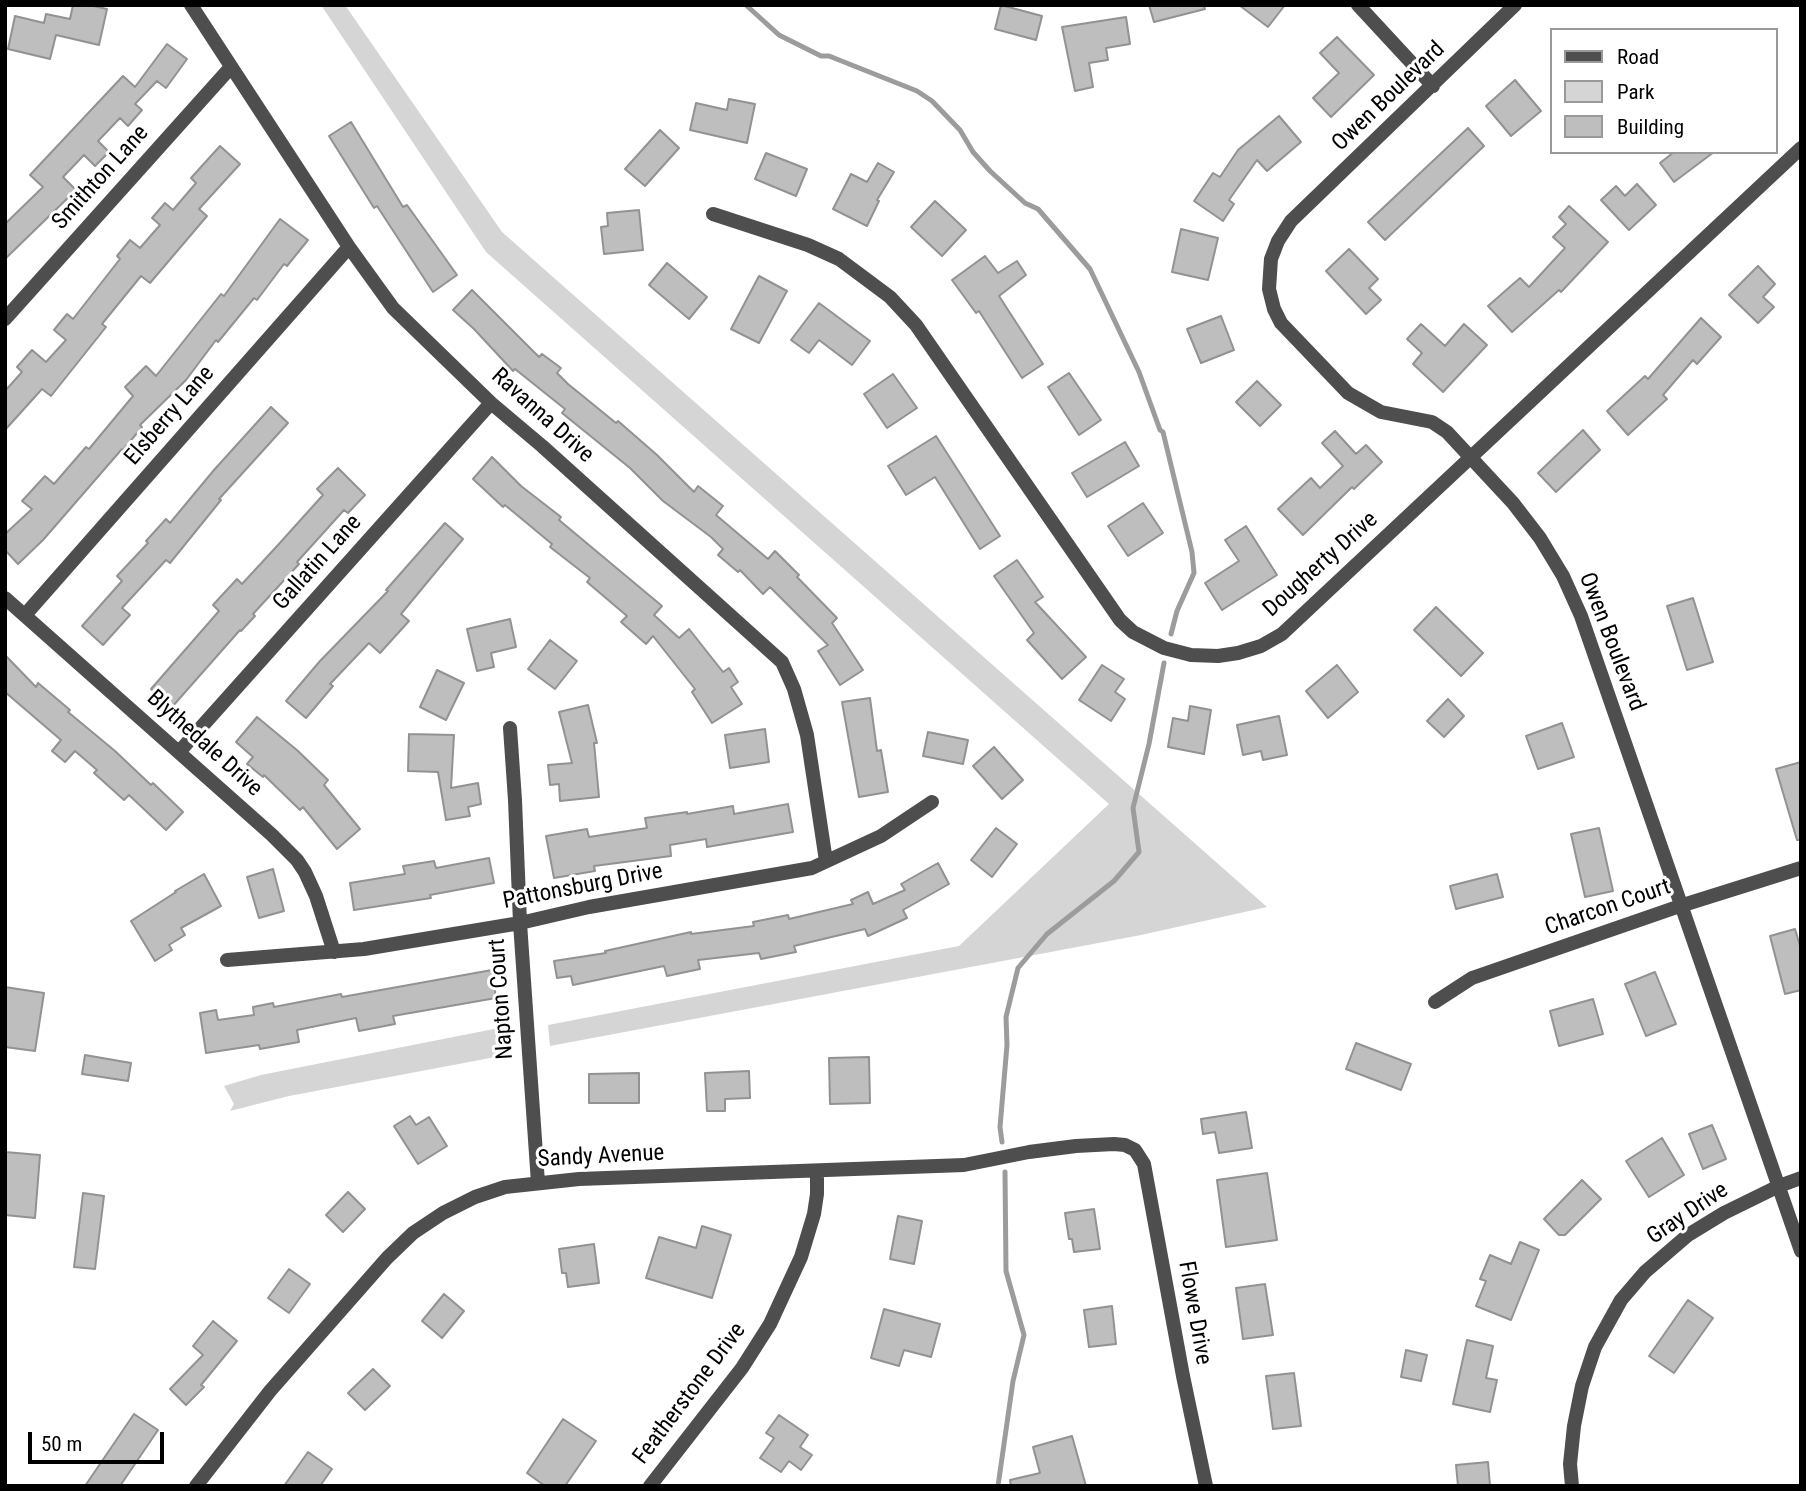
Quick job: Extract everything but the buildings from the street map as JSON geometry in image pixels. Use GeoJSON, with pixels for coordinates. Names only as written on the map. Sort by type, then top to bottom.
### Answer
{"type":"FeatureCollection","features":[{"type":"Feature","properties":{"kind":"street","name":"Ravanna Drive"},"geometry":{"type":"LineString","coordinates":[[191,5],[349,247],[393,308],[491,403],[782,662],[794,688],[807,735],[826,861]]}},
{"type":"Feature","properties":{"kind":"street"},"geometry":{"type":"LineString","coordinates":[[1358,5],[1433,86]]}},
{"type":"Feature","properties":{"kind":"street","name":"Owen Boulevard"},"geometry":{"type":"LineString","coordinates":[[1515,5],[1291,222],[1278,241],[1271,259],[1269,289],[1281,323],[1338,385],[1381,412],[1414,418],[1440,427],[1513,503],[1540,538],[1563,576],[1581,616],[1801,1251]]}},
{"type":"Feature","properties":{"kind":"street","name":"Smithton Lane"},"geometry":{"type":"LineString","coordinates":[[5,319],[232,67]]}},
{"type":"Feature","properties":{"kind":"street","name":"Dougherty Drive"},"geometry":{"type":"LineString","coordinates":[[713,214],[808,244],[850,266],[890,297],[916,325],[1120,620],[1133,632],[1164,648],[1191,655],[1218,656],[1261,646],[1282,634],[1801,148]]}},
{"type":"Feature","properties":{"kind":"street","name":"Elsberry Lane"},"geometry":{"type":"LineString","coordinates":[[25,615],[349,247]]}},
{"type":"Feature","properties":{"kind":"street","name":"Gallatin Lane"},"geometry":{"type":"LineString","coordinates":[[179,752],[491,403]]}},
{"type":"Feature","properties":{"kind":"street","name":"Blythedale Drive"},"geometry":{"type":"LineString","coordinates":[[5,598],[297,860],[316,896],[334,952]]}},
{"type":"Feature","properties":{"kind":"street","name":"Napton Court"},"geometry":{"type":"LineString","coordinates":[[510,727],[538,1183]]}},
{"type":"Feature","properties":{"kind":"street","name":"Pattonsburg Drive"},"geometry":{"type":"LineString","coordinates":[[227,960],[334,952],[520,923],[589,907],[811,868],[881,836],[932,802]]}},
{"type":"Feature","properties":{"kind":"street","name":"Charcon Court"},"geometry":{"type":"LineString","coordinates":[[1435,1002],[1472,978],[1680,906],[1801,868]]}},
{"type":"Feature","properties":{"kind":"street","name":"Sandy Avenue"},"geometry":{"type":"LineString","coordinates":[[196,1486],[270,1391],[387,1258],[413,1233],[443,1213],[475,1197],[505,1187],[579,1179],[964,1165],[1076,1146],[1114,1144],[1135,1150]]}},
{"type":"Feature","properties":{"kind":"street","name":"Flowe Drive"},"geometry":{"type":"LineString","coordinates":[[1135,1150],[1144,1164],[1206,1486]]}},
{"type":"Feature","properties":{"kind":"street","name":"Featherstone Drive"},"geometry":{"type":"LineString","coordinates":[[650,1486],[742,1368],[770,1324],[801,1256],[814,1214],[817,1172]]}},
{"type":"Feature","properties":{"kind":"street","name":"Gray Drive"},"geometry":{"type":"LineString","coordinates":[[1572,1486],[1570,1464],[1582,1385],[1595,1347],[1621,1300],[1645,1272],[1688,1235],[1724,1213],[1801,1178]]}},
{"type":"Feature","properties":{"kind":"green space"},"geometry":{"type":"Polygon","coordinates":[[[321,5],[345,5],[502,232],[1267,907],[1141,935],[550,1046],[548,1025],[959,946],[1109,804],[486,252],[321,5]]]}},
{"type":"Feature","properties":{"kind":"green space"},"geometry":{"type":"Polygon","coordinates":[[[509,1026],[506,1055],[289,1096],[230,1111],[234,1104],[224,1086],[261,1075],[509,1026]]]}},
{"type":"Feature","properties":{"kind":"waterway"},"geometry":{"type":"LineString","coordinates":[[746,5],[779,35],[821,56],[829,56],[917,91],[932,101],[960,130],[973,152],[990,171],[1025,203],[1038,209],[1090,269],[1139,372],[1163,432],[1192,552],[1194,573],[1177,611],[1171,634]]}},
{"type":"Feature","properties":{"kind":"waterway"},"geometry":{"type":"LineString","coordinates":[[1002,1142],[1000,1127],[1007,1045],[1006,1017],[1018,968],[1047,934],[1114,881],[1139,852],[1133,808],[1149,744],[1164,663]]}},
{"type":"Feature","properties":{"kind":"waterway"},"geometry":{"type":"LineString","coordinates":[[998,1486],[1013,1381],[1024,1335],[1006,1271],[1005,1172]]}}]}
